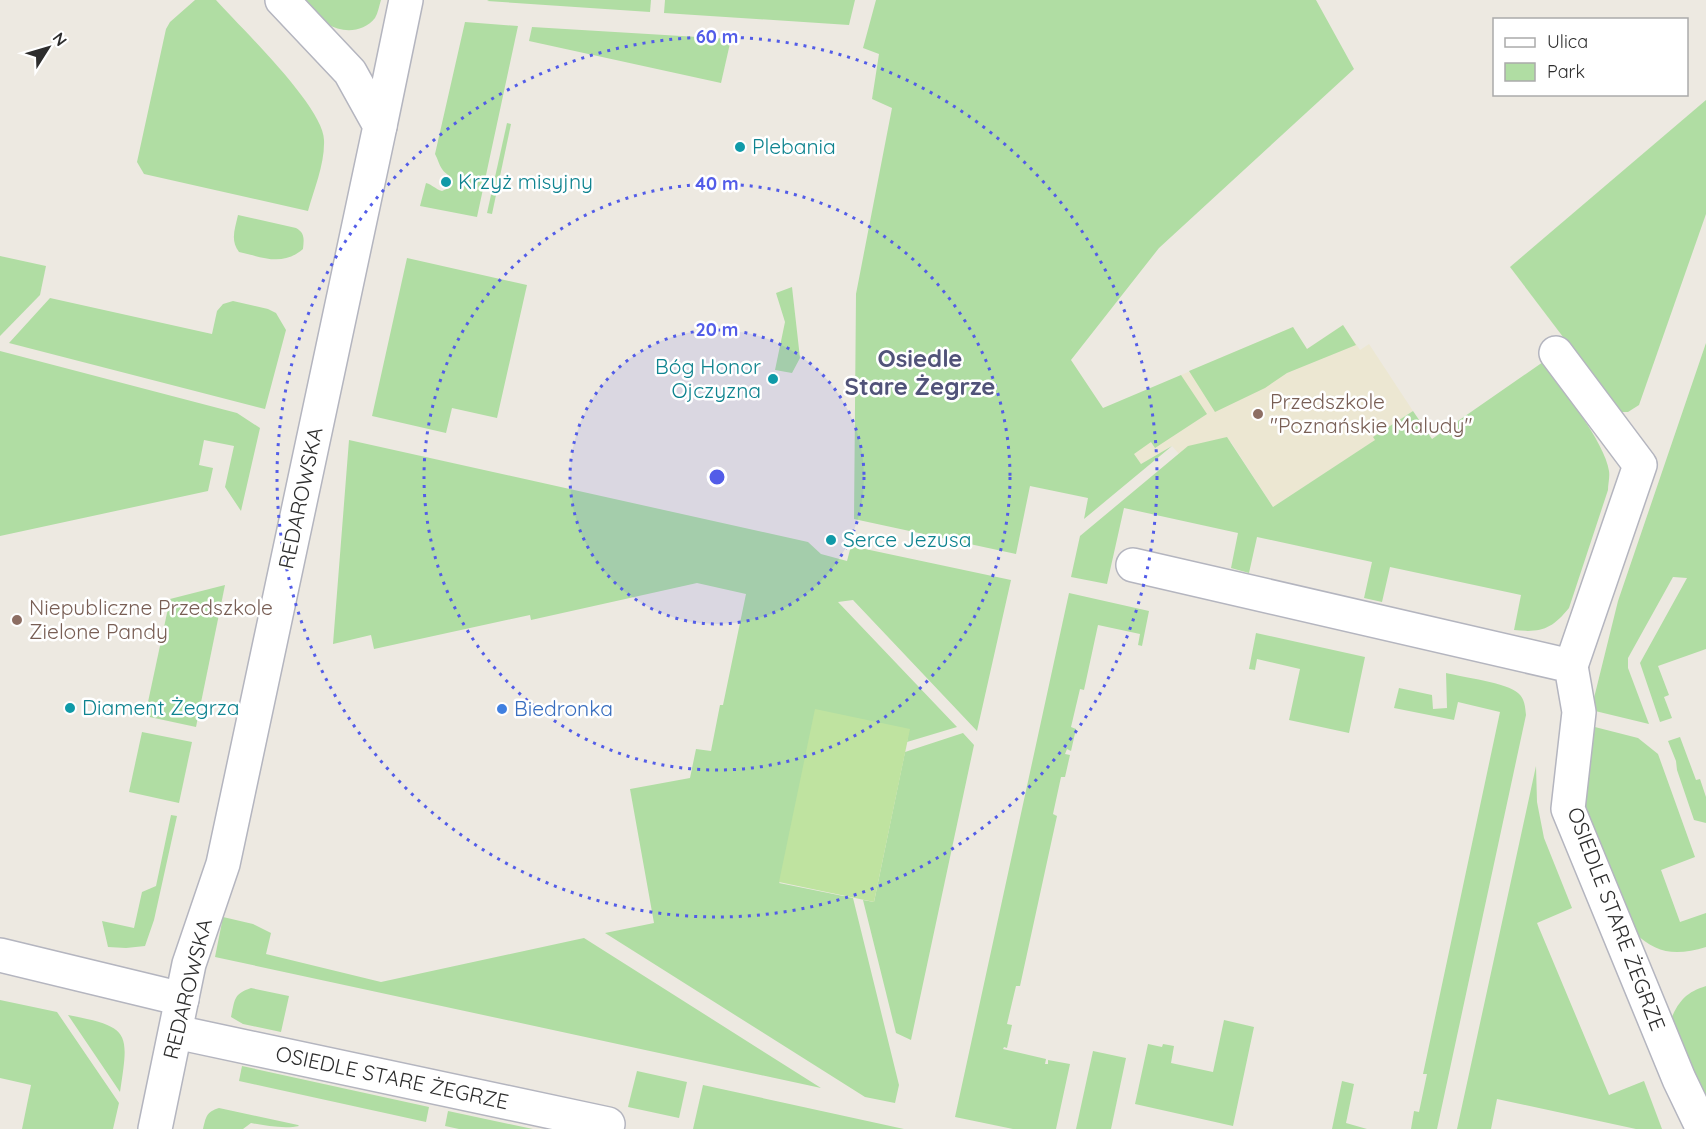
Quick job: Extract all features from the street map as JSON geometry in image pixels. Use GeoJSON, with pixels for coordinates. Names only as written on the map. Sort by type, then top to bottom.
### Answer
{"type":"FeatureCollection","features":[{"type":"Feature","properties":{"kind":"street"},"geometry":{"type":"LineString","coordinates":[[282,0],[350,72],[380,126]]}},
{"type":"Feature","properties":{"kind":"street"},"geometry":{"type":"LineString","coordinates":[[380,126],[406,0]]}},
{"type":"Feature","properties":{"kind":"street","name":"REDAROWSKA"},"geometry":{"type":"LineString","coordinates":[[155,1129],[189,964],[223,864],[380,126]]}},
{"type":"Feature","properties":{"kind":"street","name":"OSIEDLE STARE ŻEGRZE"},"geometry":{"type":"LineString","coordinates":[[1556,353],[1640,465],[1572,666],[1579,712],[1568,809],[1679,1079],[1703,1129]]}},
{"type":"Feature","properties":{"kind":"street"},"geometry":{"type":"LineString","coordinates":[[1133,565],[1572,666]]}},
{"type":"Feature","properties":{"kind":"street"},"geometry":{"type":"LineString","coordinates":[[0,955],[182,999]]}},
{"type":"Feature","properties":{"kind":"street","name":"OSIEDLE STARE ŻEGRZE"},"geometry":{"type":"LineString","coordinates":[[176,1032],[608,1124]]}},
{"type":"Feature","properties":{"kind":"shaded area","name":"Przedszkole \"Poznańskie Maludy\""},"geometry":{"type":"Polygon","coordinates":[[[1343,325],[1360,350],[1369,344],[1413,411],[1374,437],[1376,440],[1273,507],[1231,442],[1179,454],[1172,446],[1141,464],[1133,454],[1181,375],[1293,327],[1307,349],[1343,325]]]}},
{"type":"Feature","properties":{"kind":"green space"},"geometry":{"type":"Polygon","coordinates":[[[195,0],[216,0],[296,88],[320,126],[324,140],[323,158],[308,211],[144,174],[137,162],[166,29],[170,22],[195,0]]]}},
{"type":"Feature","properties":{"kind":"green space"},"geometry":{"type":"Polygon","coordinates":[[[303,0],[381,0],[376,16],[370,23],[365,27],[346,30],[324,22],[303,0]]]}},
{"type":"Feature","properties":{"kind":"green space"},"geometry":{"type":"Polygon","coordinates":[[[651,0],[650,12],[487,1],[651,0]]]}},
{"type":"Feature","properties":{"kind":"green space"},"geometry":{"type":"Polygon","coordinates":[[[665,0],[855,0],[849,25],[664,13],[665,0]]]}},
{"type":"Feature","properties":{"kind":"green space"},"geometry":{"type":"Polygon","coordinates":[[[876,0],[1316,0],[1354,69],[1159,248],[1071,360],[1103,408],[1181,375],[1207,414],[1155,448],[1151,442],[1134,454],[1141,464],[1172,446],[1084,519],[1088,498],[1030,486],[1016,554],[854,519],[856,294],[892,108],[872,99],[879,54],[863,48],[876,0]]]}},
{"type":"Feature","properties":{"kind":"green space"},"geometry":{"type":"Polygon","coordinates":[[[465,22],[518,26],[477,217],[420,206],[426,183],[442,191],[451,187],[452,183],[435,154],[465,22]]]}},
{"type":"Feature","properties":{"kind":"green space"},"geometry":{"type":"Polygon","coordinates":[[[532,27],[731,39],[721,83],[529,41],[532,27]]]}},
{"type":"Feature","properties":{"kind":"green space"},"geometry":{"type":"Polygon","coordinates":[[[1706,100],[1706,214],[1639,405],[1628,412],[1620,412],[1510,267],[1706,100]]]}},
{"type":"Feature","properties":{"kind":"green space"},"geometry":{"type":"Polygon","coordinates":[[[507,123],[511,124],[492,214],[487,213],[507,123]]]}},
{"type":"Feature","properties":{"kind":"green space"},"geometry":{"type":"Polygon","coordinates":[[[238,215],[296,228],[303,237],[303,249],[295,255],[280,259],[239,252],[234,239],[238,215]]]}},
{"type":"Feature","properties":{"kind":"green space"},"geometry":{"type":"Polygon","coordinates":[[[0,256],[46,266],[40,295],[0,336],[0,256]]]}},
{"type":"Feature","properties":{"kind":"green space"},"geometry":{"type":"Polygon","coordinates":[[[407,258],[527,285],[497,418],[452,408],[446,433],[372,416],[407,258]]]}},
{"type":"Feature","properties":{"kind":"green space"},"geometry":{"type":"Polygon","coordinates":[[[792,287],[800,358],[792,373],[775,370],[785,322],[776,293],[792,287]]]}},
{"type":"Feature","properties":{"kind":"green space"},"geometry":{"type":"Polygon","coordinates":[[[50,298],[212,334],[217,311],[223,304],[233,301],[276,313],[286,330],[265,409],[9,343],[50,298]]]}},
{"type":"Feature","properties":{"kind":"green space"},"geometry":{"type":"Polygon","coordinates":[[[1343,325],[1356,345],[1287,373],[1265,388],[1215,412],[1189,371],[1293,327],[1307,349],[1343,325]]]}},
{"type":"Feature","properties":{"kind":"green space"},"geometry":{"type":"Polygon","coordinates":[[[1706,343],[1706,649],[1658,666],[1669,695],[1664,697],[1672,718],[1660,722],[1640,663],[1687,578],[1673,577],[1628,658],[1628,668],[1649,724],[1591,710],[1618,601],[1706,343]]]}},
{"type":"Feature","properties":{"kind":"green space"},"geometry":{"type":"Polygon","coordinates":[[[0,351],[237,413],[260,428],[241,511],[225,487],[234,446],[204,440],[199,465],[213,468],[208,491],[0,536],[0,351]]]}},
{"type":"Feature","properties":{"kind":"green space"},"geometry":{"type":"Polygon","coordinates":[[[1543,362],[1600,445],[1609,471],[1608,490],[1569,608],[1557,621],[1545,628],[1532,631],[1514,630],[1521,595],[1390,567],[1382,602],[1364,598],[1372,562],[1257,537],[1249,573],[1231,568],[1238,533],[1124,508],[1107,584],[1071,577],[1080,536],[1188,446],[1227,437],[1273,507],[1375,440],[1373,437],[1413,411],[1432,439],[1543,362]]]}},
{"type":"Feature","properties":{"kind":"green space"},"geometry":{"type":"Polygon","coordinates":[[[349,440],[808,542],[821,554],[847,561],[851,546],[1011,580],[977,731],[853,600],[838,602],[957,727],[907,742],[909,729],[779,883],[853,898],[899,1085],[895,1103],[865,1097],[605,933],[654,923],[630,789],[690,778],[696,749],[711,751],[746,594],[697,583],[531,620],[530,615],[374,649],[371,635],[333,644],[349,440]]]}},
{"type":"Feature","properties":{"kind":"green space"},"geometry":{"type":"Polygon","coordinates":[[[225,585],[196,727],[145,716],[170,599],[225,585]]]}},
{"type":"Feature","properties":{"kind":"green space"},"geometry":{"type":"Polygon","coordinates":[[[1069,593],[1149,611],[1142,646],[1138,645],[1140,634],[1098,625],[1084,690],[1080,689],[1071,727],[1076,729],[1071,751],[1067,749],[1065,754],[1070,755],[1065,777],[1061,777],[1053,814],[1057,816],[1020,986],[1016,986],[1007,1024],[1012,1025],[1007,1048],[1003,1049],[1046,1059],[1045,1064],[1048,1064],[1048,1060],[1070,1064],[1056,1129],[1013,1129],[955,1117],[1069,593]]]}},
{"type":"Feature","properties":{"kind":"green space"},"geometry":{"type":"Polygon","coordinates":[[[1256,633],[1365,657],[1349,733],[1289,720],[1300,669],[1257,659],[1255,670],[1249,669],[1256,633]]]}},
{"type":"Feature","properties":{"kind":"green space"},"geometry":{"type":"Polygon","coordinates":[[[1446,673],[1513,689],[1522,698],[1526,715],[1437,1129],[1411,1129],[1414,1111],[1419,1112],[1427,1074],[1423,1074],[1500,712],[1458,702],[1454,720],[1394,708],[1399,688],[1432,695],[1433,709],[1447,708],[1446,673]]]}},
{"type":"Feature","properties":{"kind":"green space"},"geometry":{"type":"Polygon","coordinates":[[[815,709],[910,729],[874,902],[779,882],[815,709]]]}},
{"type":"Feature","properties":{"kind":"green space"},"geometry":{"type":"Polygon","coordinates":[[[1587,725],[1638,738],[1658,754],[1695,857],[1661,870],[1680,922],[1706,913],[1706,947],[1685,952],[1667,951],[1650,945],[1634,932],[1583,808],[1587,725]]]}},
{"type":"Feature","properties":{"kind":"green space"},"geometry":{"type":"Polygon","coordinates":[[[142,732],[192,742],[179,803],[129,792],[142,732]]]}},
{"type":"Feature","properties":{"kind":"green space"},"geometry":{"type":"Polygon","coordinates":[[[963,733],[974,745],[911,1040],[896,1033],[863,900],[874,902],[905,752],[963,733]]]}},
{"type":"Feature","properties":{"kind":"green space"},"geometry":{"type":"Polygon","coordinates":[[[1680,737],[1696,780],[1700,779],[1706,797],[1706,823],[1694,820],[1668,741],[1680,737]]]}},
{"type":"Feature","properties":{"kind":"green space"},"geometry":{"type":"Polygon","coordinates":[[[1536,766],[1537,802],[1544,838],[1572,908],[1537,923],[1609,1095],[1644,1081],[1662,1129],[1636,1129],[1497,1099],[1491,1129],[1457,1129],[1536,766]]]}},
{"type":"Feature","properties":{"kind":"green space"},"geometry":{"type":"Polygon","coordinates":[[[171,815],[177,816],[154,920],[145,946],[108,947],[102,921],[134,928],[142,892],[156,886],[171,815]]]}},
{"type":"Feature","properties":{"kind":"green space"},"geometry":{"type":"Polygon","coordinates":[[[223,917],[253,924],[271,933],[266,954],[381,982],[584,938],[821,1088],[215,957],[223,917]]]}},
{"type":"Feature","properties":{"kind":"green space"},"geometry":{"type":"Polygon","coordinates":[[[1706,986],[1706,1117],[1671,1019],[1684,998],[1706,986]]]}},
{"type":"Feature","properties":{"kind":"green space"},"geometry":{"type":"Polygon","coordinates":[[[251,988],[289,996],[281,1032],[243,1024],[231,1017],[238,995],[251,988]]]}},
{"type":"Feature","properties":{"kind":"green space"},"geometry":{"type":"Polygon","coordinates":[[[0,1000],[57,1012],[119,1103],[113,1129],[22,1129],[31,1085],[0,1078],[0,1000]]]}},
{"type":"Feature","properties":{"kind":"green space"},"geometry":{"type":"Polygon","coordinates":[[[68,1015],[104,1024],[115,1029],[121,1036],[125,1056],[120,1092],[68,1015]]]}},
{"type":"Feature","properties":{"kind":"green space"},"geometry":{"type":"Polygon","coordinates":[[[1224,1020],[1254,1027],[1233,1126],[1135,1104],[1148,1044],[1162,1047],[1163,1044],[1174,1046],[1171,1063],[1213,1072],[1224,1020]]]}},
{"type":"Feature","properties":{"kind":"green space"},"geometry":{"type":"Polygon","coordinates":[[[1093,1051],[1126,1058],[1111,1129],[1076,1129],[1093,1051]]]}},
{"type":"Feature","properties":{"kind":"green space"},"geometry":{"type":"Polygon","coordinates":[[[242,1066],[429,1107],[426,1122],[239,1081],[242,1066]]]}},
{"type":"Feature","properties":{"kind":"green space"},"geometry":{"type":"Polygon","coordinates":[[[637,1071],[687,1082],[679,1118],[628,1107],[637,1071]]]}},
{"type":"Feature","properties":{"kind":"green space"},"geometry":{"type":"Polygon","coordinates":[[[1342,1081],[1354,1084],[1346,1123],[1367,1129],[1332,1129],[1342,1081]]]}},
{"type":"Feature","properties":{"kind":"green space"},"geometry":{"type":"Polygon","coordinates":[[[703,1085],[904,1129],[693,1129],[703,1085]]]}},
{"type":"Feature","properties":{"kind":"green space"},"geometry":{"type":"Polygon","coordinates":[[[219,1108],[299,1126],[282,1127],[251,1123],[243,1129],[203,1129],[207,1116],[211,1111],[219,1108]]]}},
{"type":"Feature","properties":{"kind":"green space"},"geometry":{"type":"Polygon","coordinates":[[[448,1111],[533,1129],[459,1129],[445,1126],[448,1111]]]}},
{"type":"Feature","properties":{"kind":"place","name":"Plebania"},"geometry":{"type":"Point","coordinates":[740,147]}},
{"type":"Feature","properties":{"kind":"place","name":"Krzyż misyjny"},"geometry":{"type":"Point","coordinates":[446,182]}},
{"type":"Feature","properties":{"kind":"place","name":"Bóg Honor Ojczyzna"},"geometry":{"type":"Point","coordinates":[773,379]}},
{"type":"Feature","properties":{"kind":"place","name":"Przedszkole \"Poznańskie Maludy\""},"geometry":{"type":"Point","coordinates":[1258,414]}},
{"type":"Feature","properties":{"kind":"place","name":"Serce Jezusa"},"geometry":{"type":"Point","coordinates":[831,540]}},
{"type":"Feature","properties":{"kind":"place","name":"Niepubliczne Przedszkole Zielone Pandy"},"geometry":{"type":"Point","coordinates":[17,620]}},
{"type":"Feature","properties":{"kind":"place","name":"Diament Żegrza"},"geometry":{"type":"Point","coordinates":[70,708]}},
{"type":"Feature","properties":{"kind":"place","name":"Biedronka"},"geometry":{"type":"Point","coordinates":[502,709]}},
{"type":"Feature","properties":{"kind":"district","name":"Osiedle Stare Żegrze"},"geometry":{"type":"Point","coordinates":[920,373]}}]}
